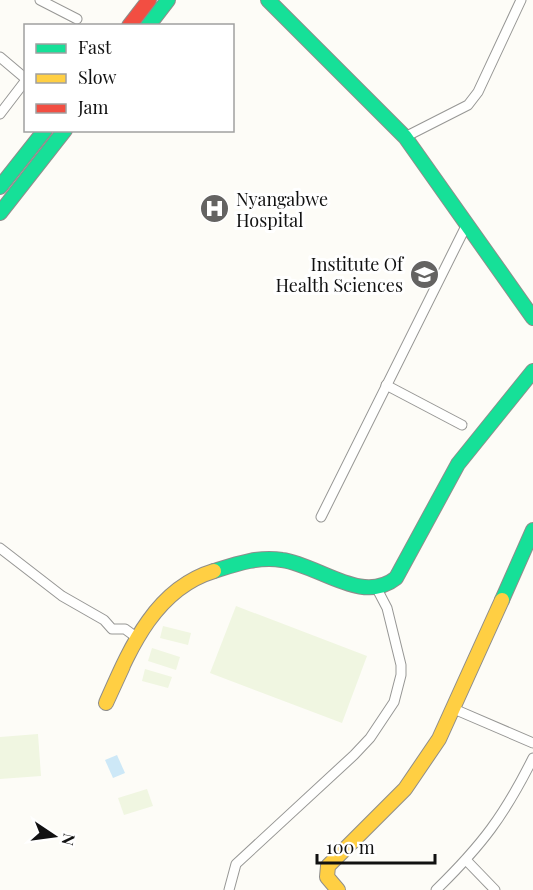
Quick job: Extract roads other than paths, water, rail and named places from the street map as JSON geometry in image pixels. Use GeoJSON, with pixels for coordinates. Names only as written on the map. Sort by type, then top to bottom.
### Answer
{"type":"FeatureCollection","features":[{"type":"Feature","properties":{"kind":"street"},"geometry":{"type":"LineString","coordinates":[[131,24],[150,0]]}},
{"type":"Feature","properties":{"kind":"street"},"geometry":{"type":"LineString","coordinates":[[150,24],[168,0]]}},
{"type":"Feature","properties":{"kind":"street"},"geometry":{"type":"LineString","coordinates":[[268,0],[405,137],[533,318]]}},
{"type":"Feature","properties":{"kind":"street"},"geometry":{"type":"LineString","coordinates":[[405,137],[468,105],[478,92],[521,0]]}},
{"type":"Feature","properties":{"kind":"street"},"geometry":{"type":"LineString","coordinates":[[46,1],[76,19]]}},
{"type":"Feature","properties":{"kind":"street"},"geometry":{"type":"LineString","coordinates":[[0,57],[24,78]]}},
{"type":"Feature","properties":{"kind":"street"},"geometry":{"type":"LineString","coordinates":[[0,114],[24,83]]}},
{"type":"Feature","properties":{"kind":"street"},"geometry":{"type":"LineString","coordinates":[[0,187],[43,132]]}},
{"type":"Feature","properties":{"kind":"street"},"geometry":{"type":"LineString","coordinates":[[0,213],[63,132]]}},
{"type":"Feature","properties":{"kind":"street"},"geometry":{"type":"LineString","coordinates":[[321,517],[467,224]]}},
{"type":"Feature","properties":{"kind":"street"},"geometry":{"type":"LineString","coordinates":[[123,666],[106,703],[136,637],[154,612],[175,590],[206,573],[242,563],[271,559],[284,560],[354,586],[387,585],[396,578],[464,456],[533,371]]}},
{"type":"Feature","properties":{"kind":"street"},"geometry":{"type":"LineString","coordinates":[[386,385],[462,425]]}},
{"type":"Feature","properties":{"kind":"street"},"geometry":{"type":"LineString","coordinates":[[338,890],[327,877],[331,860],[405,789],[439,738],[533,530]]}},
{"type":"Feature","properties":{"kind":"street"},"geometry":{"type":"LineString","coordinates":[[0,548],[38,580],[104,620],[112,629],[125,629],[136,637]]}},
{"type":"Feature","properties":{"kind":"street"},"geometry":{"type":"LineString","coordinates":[[230,890],[236,864],[354,755],[370,738],[394,702],[401,665],[387,608],[376,587]]}},
{"type":"Feature","properties":{"kind":"street"},"geometry":{"type":"LineString","coordinates":[[454,709],[533,743]]}},
{"type":"Feature","properties":{"kind":"street"},"geometry":{"type":"LineString","coordinates":[[436,890],[466,860],[503,815],[533,758]]}},
{"type":"Feature","properties":{"kind":"street"},"geometry":{"type":"LineString","coordinates":[[466,860],[495,890]]}},
{"type":"Feature","properties":{"kind":"water"},"geometry":{"type":"Polygon","coordinates":[[[117,755],[125,773],[113,778],[105,760],[117,755]]]}},
{"type":"Feature","properties":{"kind":"place","name":"Nyangabwe Hospital"},"geometry":{"type":"Point","coordinates":[215,209]}},
{"type":"Feature","properties":{"kind":"place","name":"Institute Of Health Sciences"},"geometry":{"type":"Point","coordinates":[424,274]}}]}
